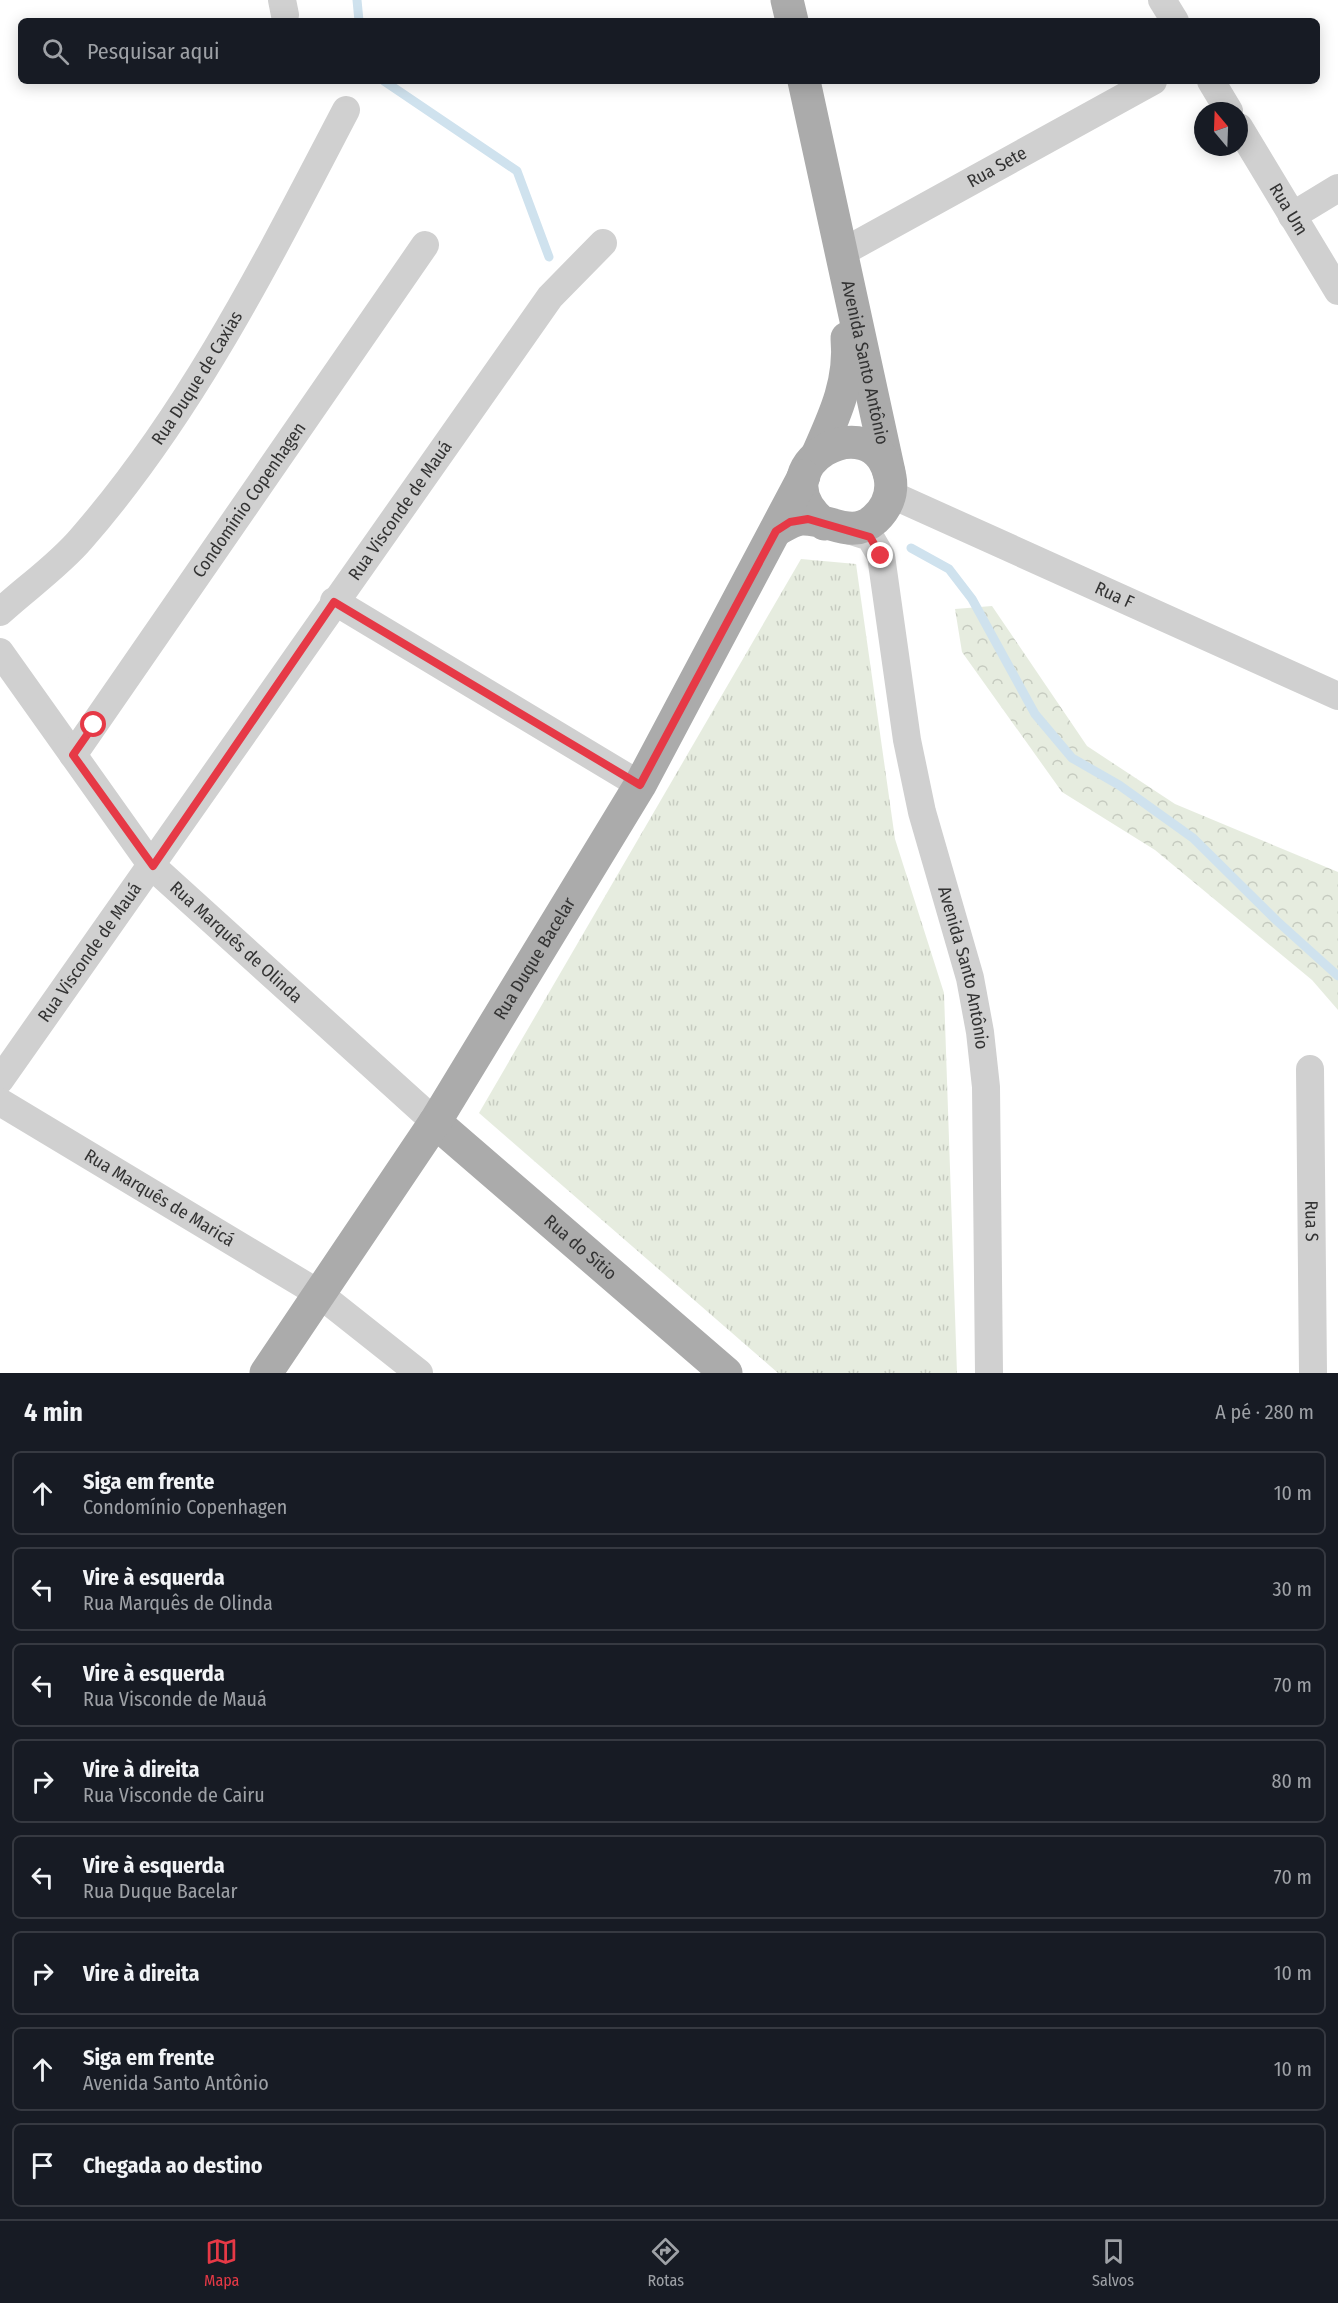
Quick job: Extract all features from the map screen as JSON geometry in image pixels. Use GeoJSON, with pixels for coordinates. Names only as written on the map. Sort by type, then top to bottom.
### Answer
{"type":"FeatureCollection","features":[{"type":"Feature","properties":{"kind":"main road"},"geometry":{"type":"LineString","coordinates":[[787,0],[791,18]]}},
{"type":"Feature","properties":{"kind":"main road","name":"Avenida Santo Antônio"},"geometry":{"type":"LineString","coordinates":[[805,84],[888,491]]}},
{"type":"Feature","properties":{"kind":"main road","name":"Avenida Santo Antônio"},"geometry":{"type":"LineString","coordinates":[[811,464],[839,404],[849,358],[841,253]]}},
{"type":"Feature","properties":{"kind":"main road"},"geometry":{"type":"LineString","coordinates":[[776,531],[799,519],[836,527],[868,523],[888,491],[877,454],[858,443],[830,445],[811,464],[803,490],[806,503],[814,515],[836,527]]}},
{"type":"Feature","properties":{"kind":"main road","name":"Rua Duque Bacelar"},"geometry":{"type":"LineString","coordinates":[[266,1373],[435,1122],[640,785],[811,464]]}},
{"type":"Feature","properties":{"kind":"main road","name":"Rua do Sítio"},"geometry":{"type":"LineString","coordinates":[[435,1122],[726,1373]]}},
{"type":"Feature","properties":{"kind":"street"},"geometry":{"type":"LineString","coordinates":[[1162,0],[1173,18]]}},
{"type":"Feature","properties":{"kind":"street","name":"Rua Sete"},"geometry":{"type":"LineString","coordinates":[[841,253],[1148,84]]}},
{"type":"Feature","properties":{"kind":"street"},"geometry":{"type":"LineString","coordinates":[[1213,84],[1224,102]]}},
{"type":"Feature","properties":{"kind":"street","name":"Rua Duque de Caxias"},"geometry":{"type":"LineString","coordinates":[[0,612],[80,540],[151,448],[243,307],[346,110]]}},
{"type":"Feature","properties":{"kind":"street","name":"Rua Um"},"geometry":{"type":"LineString","coordinates":[[1248,143],[1338,291]]}},
{"type":"Feature","properties":{"kind":"street"},"geometry":{"type":"LineString","coordinates":[[1292,216],[1338,188]]}},
{"type":"Feature","properties":{"kind":"street","name":"Rua Visconde de Mauá"},"geometry":{"type":"LineString","coordinates":[[0,1080],[153,866],[334,602],[550,297],[603,243]]}},
{"type":"Feature","properties":{"kind":"street","name":"Condomínio Copenhagen"},"geometry":{"type":"LineString","coordinates":[[73,755],[425,245]]}},
{"type":"Feature","properties":{"kind":"street","name":"Avenida Santo Antônio"},"geometry":{"type":"LineString","coordinates":[[885,572],[888,491]]}},
{"type":"Feature","properties":{"kind":"street","name":"Rua F"},"geometry":{"type":"LineString","coordinates":[[888,491],[1338,696]]}},
{"type":"Feature","properties":{"kind":"street","name":"Avenida Santo Antônio"},"geometry":{"type":"LineString","coordinates":[[836,527],[870,537],[881,556],[909,750],[922,812],[970,978],[980,1032],[986,1088],[989,1373]]}},
{"type":"Feature","properties":{"kind":"street"},"geometry":{"type":"LineString","coordinates":[[334,602],[640,785]]}},
{"type":"Feature","properties":{"kind":"street","name":"Rua Marquês de Olinda"},"geometry":{"type":"LineString","coordinates":[[0,652],[153,866],[435,1122]]}},
{"type":"Feature","properties":{"kind":"street","name":"Rua S"},"geometry":{"type":"LineString","coordinates":[[1310,1069],[1313,1373]]}},
{"type":"Feature","properties":{"kind":"street","name":"Rua Marquês de Maricá"},"geometry":{"type":"LineString","coordinates":[[0,1102],[318,1293],[419,1373]]}},
{"type":"Feature","properties":{"kind":"green space"},"geometry":{"type":"Polygon","coordinates":[[[801,559],[856,564],[895,839],[944,993],[957,1373],[778,1373],[479,1113],[801,559]]]}},
{"type":"Feature","properties":{"kind":"green space"},"geometry":{"type":"Polygon","coordinates":[[[992,606],[1087,746],[1175,804],[1338,872],[1338,1010],[1312,980],[1155,850],[1062,792],[962,652],[955,609],[992,606]]]}},
{"type":"Feature","properties":{"kind":"waterway"},"geometry":{"type":"LineString","coordinates":[[357,0],[359,18]]}},
{"type":"Feature","properties":{"kind":"waterway"},"geometry":{"type":"LineString","coordinates":[[388,84],[517,171],[549,257]]}},
{"type":"Feature","properties":{"kind":"waterway"},"geometry":{"type":"LineString","coordinates":[[911,548],[949,569],[972,599],[1035,714],[1072,758],[1119,785],[1193,838],[1277,921],[1338,976]]}},
{"type":"Feature","properties":{"kind":"route"},"geometry":{"type":"LineString","coordinates":[[94,725],[73,755],[153,866],[334,602],[640,785],[776,531],[790,522],[808,519],[870,537],[881,556]]}}]}
